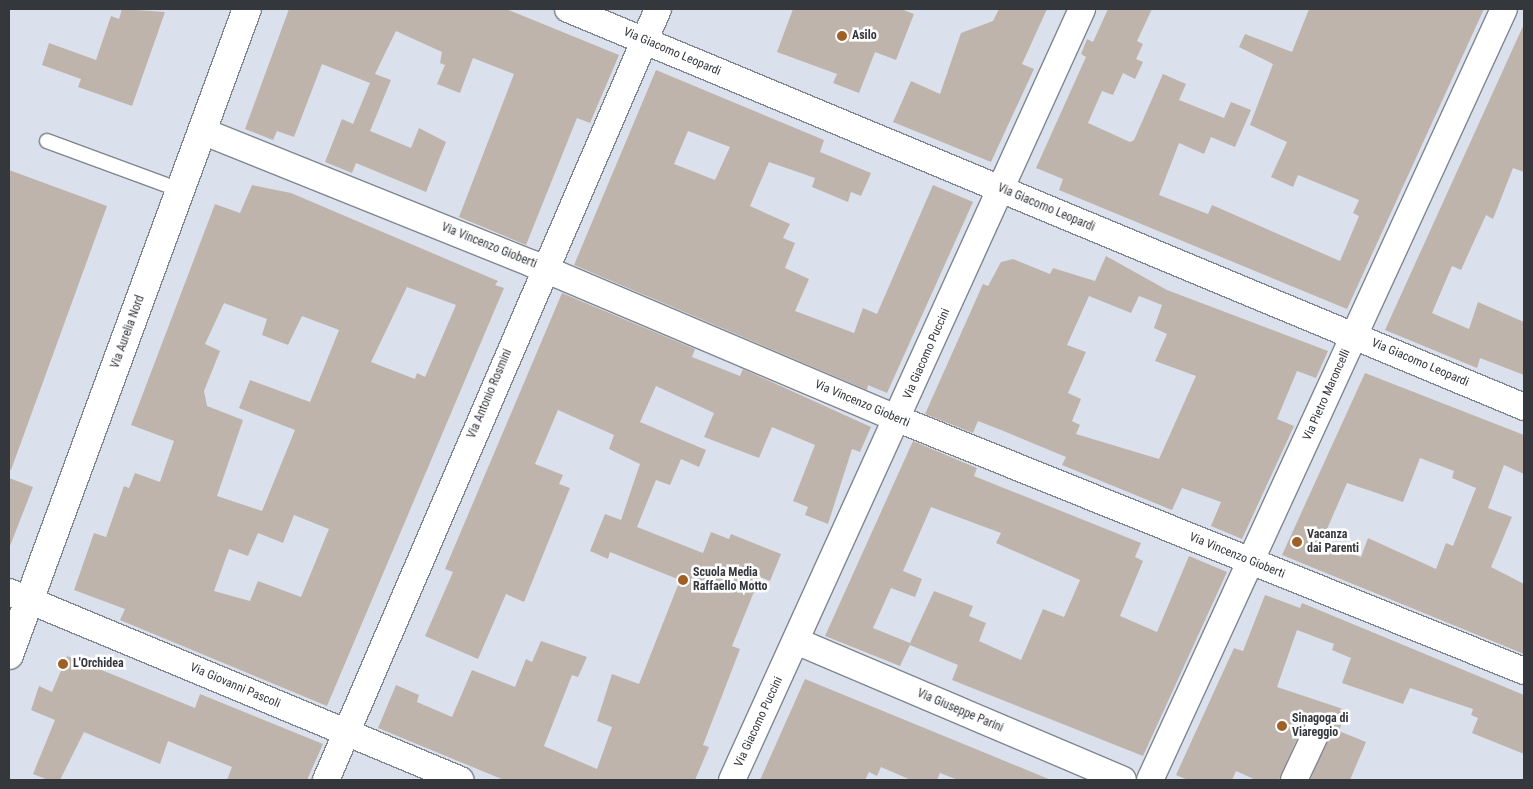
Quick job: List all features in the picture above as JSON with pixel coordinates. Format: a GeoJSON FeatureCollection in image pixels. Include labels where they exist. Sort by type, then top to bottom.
{"type":"FeatureCollection","features":[{"type":"Feature","properties":{"kind":"street","name":"Via Aurelia Nord"},"geometry":{"type":"LineString","coordinates":[[9,655],[19,596],[180,190],[247,9]]}},
{"type":"Feature","properties":{"kind":"street","name":"Via Giacomo Leopardi"},"geometry":{"type":"LineString","coordinates":[[568,9],[1524,407]]}},
{"type":"Feature","properties":{"kind":"street","name":"Via Antonio Rosmini"},"geometry":{"type":"LineString","coordinates":[[326,780],[544,268],[658,9]]}},
{"type":"Feature","properties":{"kind":"street","name":"Via Giacomo Puccini"},"geometry":{"type":"LineString","coordinates":[[732,780],[898,420],[1082,9]]}},
{"type":"Feature","properties":{"kind":"street","name":"Via Pietro Maroncelli"},"geometry":{"type":"LineString","coordinates":[[1150,780],[1252,562],[1504,9]]}},
{"type":"Feature","properties":{"kind":"street","name":"Via Vincenzo Gioberti"},"geometry":{"type":"LineString","coordinates":[[202,131],[544,268],[898,420],[1524,672]]}},
{"type":"Feature","properties":{"kind":"street","name":"Via Giovanni Pascoli"},"geometry":{"type":"LineString","coordinates":[[19,596],[460,780]]}},
{"type":"Feature","properties":{"kind":"street","name":"Via Giuseppe Parini"},"geometry":{"type":"LineString","coordinates":[[796,641],[1123,780]]}},
{"type":"Feature","properties":{"kind":"street"},"geometry":{"type":"LineString","coordinates":[[1294,780],[1318,729]]}},
{"type":"Feature","properties":{"kind":"lane"},"geometry":{"type":"LineString","coordinates":[[47,141],[180,190]]}},
{"type":"Feature","properties":{"kind":"building"},"geometry":{"type":"Polygon","coordinates":[[[122,9],[165,12],[132,106],[78,87],[81,79],[42,65],[49,43],[96,60],[111,16],[119,19],[122,9]]]}},
{"type":"Feature","properties":{"kind":"building"},"geometry":{"type":"Polygon","coordinates":[[[289,9],[506,9],[619,55],[590,123],[577,118],[526,245],[459,217],[514,74],[473,58],[460,93],[437,84],[445,65],[440,63],[442,52],[396,31],[375,74],[391,80],[370,131],[411,148],[419,128],[446,142],[426,192],[356,163],[352,173],[325,162],[342,119],[353,124],[370,83],[322,64],[294,137],[277,131],[273,140],[245,129],[289,9]]]}},
{"type":"Feature","properties":{"kind":"building"},"geometry":{"type":"Polygon","coordinates":[[[793,9],[901,9],[914,14],[896,60],[875,52],[859,93],[833,83],[837,74],[777,52],[793,9]]]}},
{"type":"Feature","properties":{"kind":"building"},"geometry":{"type":"Polygon","coordinates":[[[999,9],[1047,9],[1022,64],[1034,69],[991,162],[893,122],[911,81],[940,94],[961,33],[993,21],[999,9]]]}},
{"type":"Feature","properties":{"kind":"building"},"geometry":{"type":"Polygon","coordinates":[[[1108,9],[1152,9],[1137,41],[1143,44],[1136,59],[1143,62],[1135,79],[1123,73],[1113,95],[1102,91],[1088,123],[1130,142],[1134,140],[1163,74],[1186,84],[1179,100],[1224,118],[1231,102],[1251,110],[1235,147],[1211,137],[1204,154],[1179,143],[1159,195],[1208,214],[1212,205],[1340,261],[1359,216],[1353,213],[1359,200],[1298,175],[1293,187],[1271,177],[1287,142],[1250,125],[1273,64],[1239,47],[1245,34],[1292,52],[1309,9],[1484,9],[1347,309],[1059,190],[1063,179],[1036,168],[1086,57],[1081,54],[1087,39],[1093,42],[1108,9]]]}},
{"type":"Feature","properties":{"kind":"building"},"geometry":{"type":"Polygon","coordinates":[[[1524,24],[1524,172],[1513,168],[1493,219],[1486,215],[1461,270],[1452,266],[1432,313],[1469,329],[1478,302],[1524,322],[1524,375],[1480,358],[1477,368],[1385,330],[1524,24]]]}},
{"type":"Feature","properties":{"kind":"building"},"geometry":{"type":"Polygon","coordinates":[[[656,70],[824,140],[820,152],[871,173],[861,196],[851,192],[848,202],[812,187],[815,178],[769,162],[750,206],[790,224],[783,238],[795,243],[785,268],[809,279],[795,311],[854,333],[863,308],[877,314],[933,185],[973,202],[887,393],[868,385],[867,390],[574,265],[656,70]],[[688,131],[674,164],[715,180],[730,147],[688,131]]]}},
{"type":"Feature","properties":{"kind":"building"},"geometry":{"type":"Polygon","coordinates":[[[9,170],[107,206],[11,470],[9,469],[9,170]]]}},
{"type":"Feature","properties":{"kind":"building"},"geometry":{"type":"Polygon","coordinates":[[[252,185],[291,193],[498,281],[495,285],[504,288],[327,706],[120,620],[125,609],[74,590],[94,533],[106,537],[124,486],[129,488],[135,473],[160,482],[174,441],[131,425],[215,204],[240,213],[252,185]],[[407,287],[371,362],[415,379],[417,373],[425,377],[456,305],[407,287]],[[224,303],[205,344],[220,351],[204,391],[207,406],[243,420],[217,496],[262,511],[295,430],[239,408],[250,380],[310,402],[339,330],[302,316],[288,345],[262,335],[267,319],[224,303]],[[294,515],[283,543],[258,533],[248,556],[229,549],[214,591],[250,601],[258,581],[301,597],[329,529],[294,515]]]}},
{"type":"Feature","properties":{"kind":"building"},"geometry":{"type":"Polygon","coordinates":[[[1106,256],[1167,290],[1328,351],[1316,378],[1297,371],[1277,419],[1294,426],[1242,539],[1211,526],[1221,502],[1182,488],[1172,510],[1062,465],[1066,457],[978,421],[973,433],[925,414],[983,284],[988,286],[1001,262],[1013,259],[1050,274],[1053,268],[1095,281],[1106,256]],[[1089,296],[1067,345],[1086,352],[1068,393],[1081,399],[1072,421],[1080,425],[1076,434],[1159,459],[1196,376],[1155,361],[1167,334],[1154,328],[1162,305],[1139,296],[1131,313],[1089,296]]]}},
{"type":"Feature","properties":{"kind":"building"},"geometry":{"type":"Polygon","coordinates":[[[562,293],[695,349],[692,357],[740,376],[743,369],[871,427],[860,452],[852,449],[828,524],[805,515],[808,507],[793,501],[815,445],[772,427],[759,458],[704,437],[714,413],[656,386],[640,422],[706,450],[699,467],[681,459],[670,485],[656,480],[637,527],[703,553],[711,532],[729,539],[731,534],[781,554],[770,581],[760,577],[732,646],[740,649],[703,745],[709,747],[695,780],[504,780],[378,728],[396,685],[419,695],[417,702],[452,717],[472,670],[515,687],[526,659],[532,662],[541,641],[587,657],[578,677],[572,675],[544,746],[597,769],[612,727],[597,721],[612,674],[639,684],[680,580],[610,552],[608,559],[590,551],[605,514],[621,520],[640,464],[609,449],[614,435],[558,410],[535,464],[563,475],[559,484],[570,488],[524,602],[506,594],[478,659],[425,636],[453,572],[445,569],[562,293]]]}},
{"type":"Feature","properties":{"kind":"building"},"geometry":{"type":"Polygon","coordinates":[[[1365,373],[1524,435],[1524,474],[1504,465],[1488,508],[1512,517],[1491,567],[1524,584],[1524,654],[1282,555],[1365,373]],[[1420,458],[1403,502],[1347,483],[1321,543],[1361,557],[1368,538],[1436,569],[1446,543],[1453,546],[1476,488],[1452,478],[1454,471],[1420,458]]]}},
{"type":"Feature","properties":{"kind":"building"},"geometry":{"type":"Polygon","coordinates":[[[913,441],[977,468],[974,476],[1141,543],[1135,557],[1143,561],[1120,616],[1157,632],[1189,556],[1227,572],[1143,756],[952,680],[958,665],[910,645],[900,666],[825,636],[913,441]],[[931,507],[903,571],[922,579],[915,597],[891,588],[873,628],[910,643],[934,591],[973,606],[969,616],[986,623],[979,641],[1021,660],[1043,609],[1064,617],[1080,580],[996,543],[1001,533],[931,507]]]}},
{"type":"Feature","properties":{"kind":"building"},"geometry":{"type":"Polygon","coordinates":[[[9,478],[33,487],[10,546],[9,546],[9,478]]]}},
{"type":"Feature","properties":{"kind":"building"},"geometry":{"type":"Polygon","coordinates":[[[1265,595],[1300,608],[1302,603],[1524,695],[1524,754],[1472,733],[1478,718],[1471,715],[1473,709],[1410,688],[1403,704],[1342,683],[1351,658],[1332,650],[1334,644],[1297,630],[1277,687],[1346,710],[1339,731],[1366,742],[1350,780],[1310,780],[1333,728],[1330,720],[1317,714],[1304,723],[1279,780],[1256,780],[1236,771],[1232,780],[1188,780],[1176,775],[1234,648],[1243,651],[1265,595]]]}},
{"type":"Feature","properties":{"kind":"building"},"geometry":{"type":"Polygon","coordinates":[[[67,656],[195,708],[200,694],[323,744],[307,780],[227,780],[232,767],[168,741],[160,764],[84,732],[60,780],[48,780],[33,774],[55,720],[31,710],[39,686],[52,692],[67,656]]]}},
{"type":"Feature","properties":{"kind":"building"},"geometry":{"type":"Polygon","coordinates":[[[805,679],[1051,780],[958,780],[940,773],[937,780],[911,780],[881,767],[877,776],[869,772],[865,780],[760,780],[805,679]]]}},
{"type":"Feature","properties":{"kind":"place","name":"Asilo"},"geometry":{"type":"Point","coordinates":[842,36]}},
{"type":"Feature","properties":{"kind":"place","name":"Vacanza dai Parenti"},"geometry":{"type":"Point","coordinates":[1297,542]}},
{"type":"Feature","properties":{"kind":"place","name":"Scuola Media Raffaello Motto"},"geometry":{"type":"Point","coordinates":[683,580]}},
{"type":"Feature","properties":{"kind":"place","name":"L'Orchidea"},"geometry":{"type":"Point","coordinates":[63,664]}},
{"type":"Feature","properties":{"kind":"place","name":"Sinagoga di Viareggio"},"geometry":{"type":"Point","coordinates":[1282,726]}}]}
